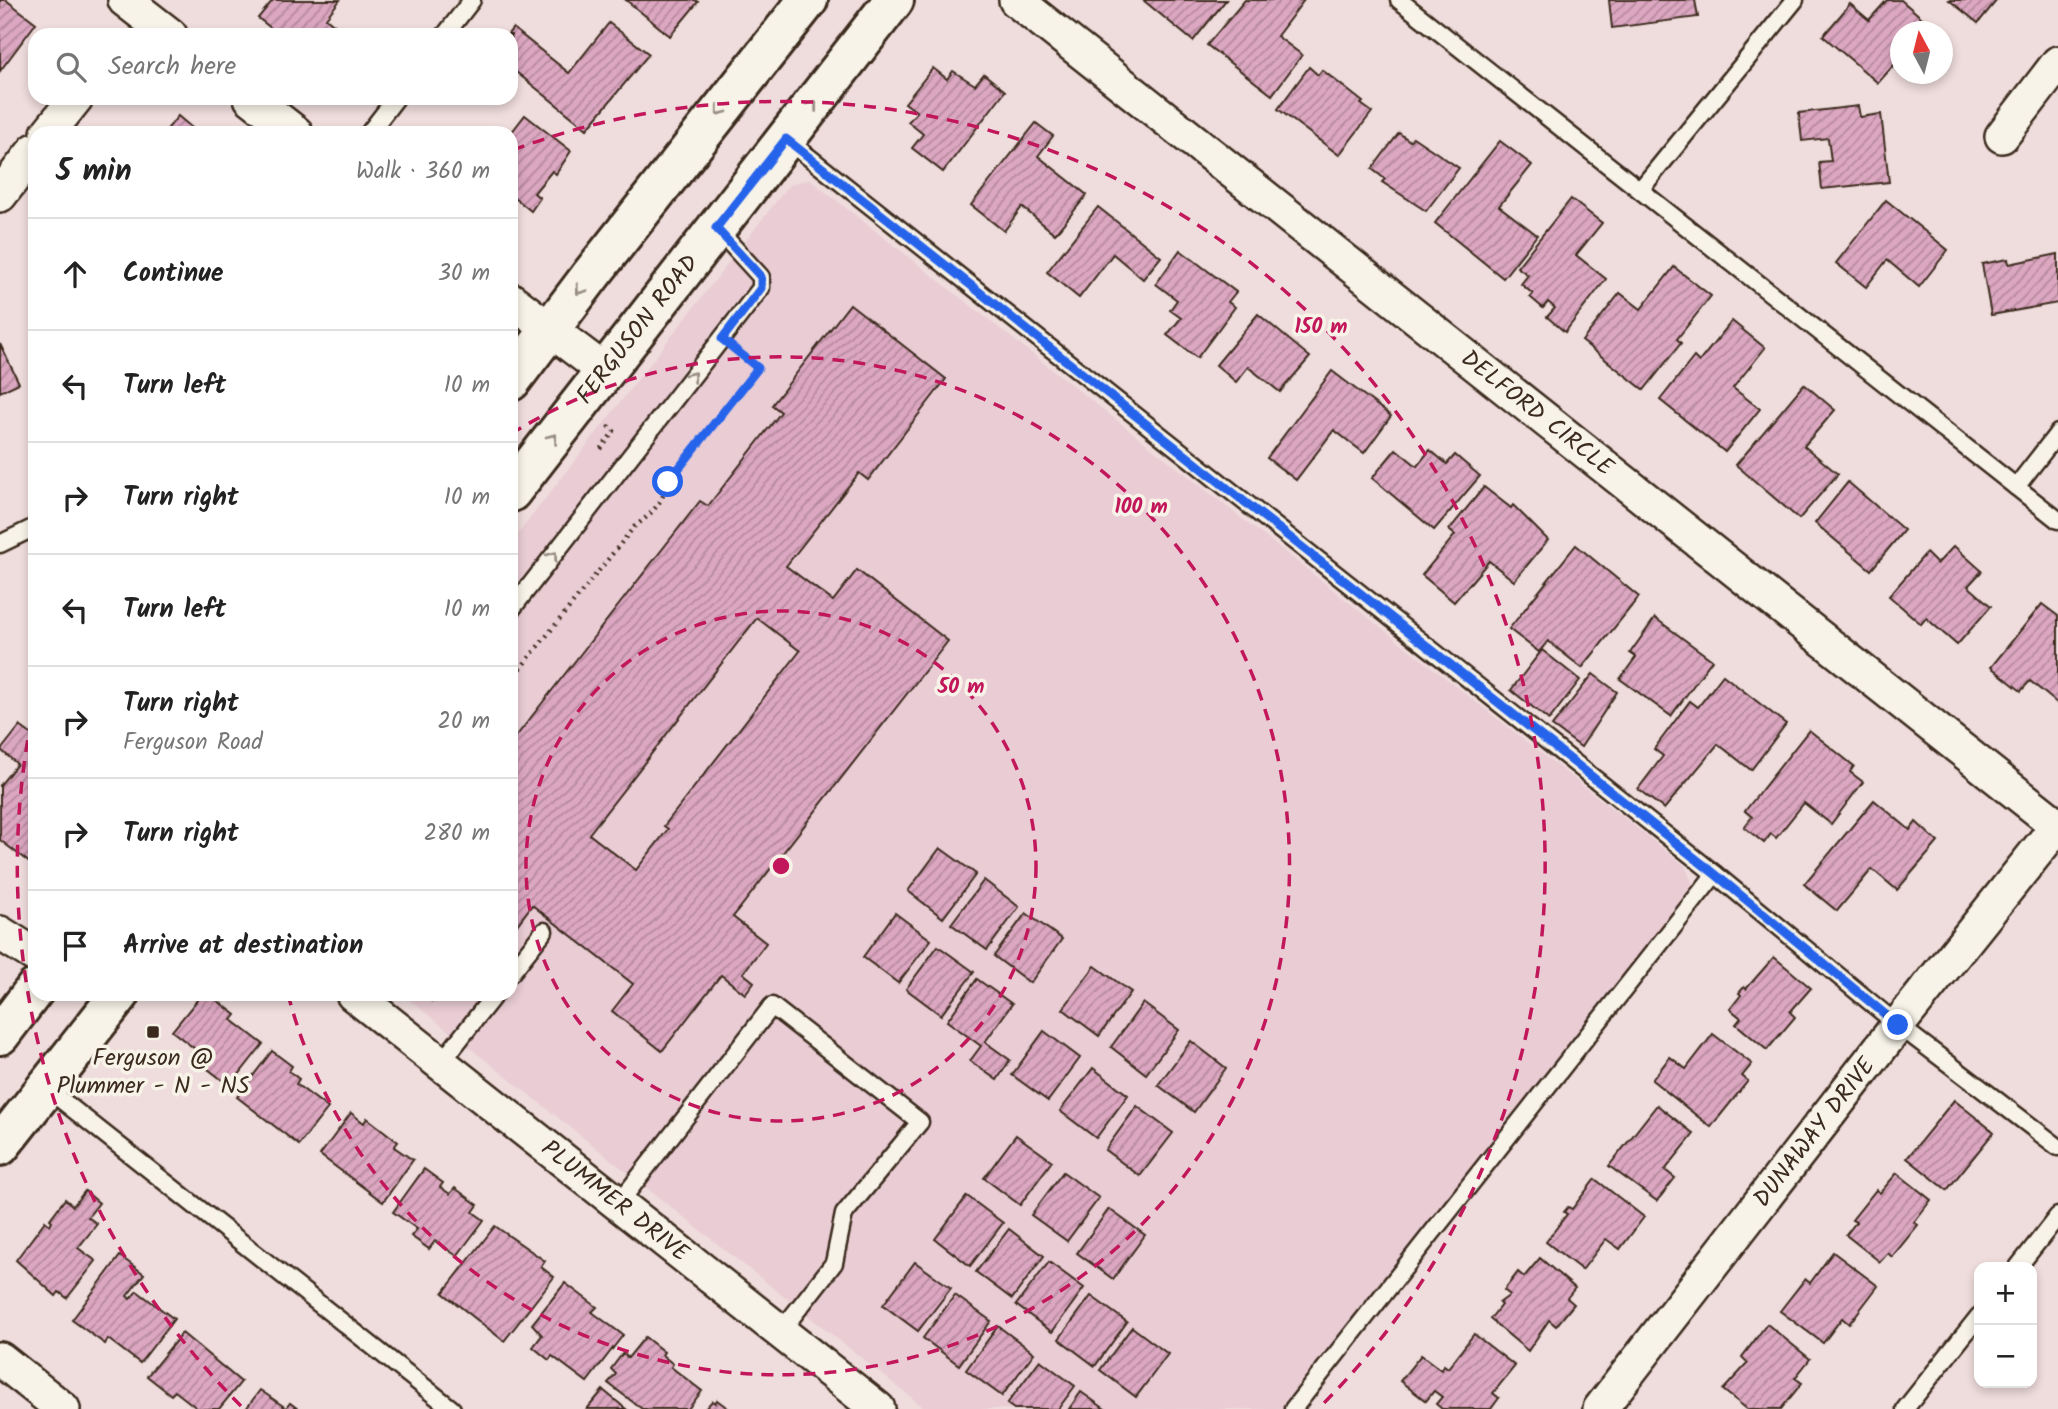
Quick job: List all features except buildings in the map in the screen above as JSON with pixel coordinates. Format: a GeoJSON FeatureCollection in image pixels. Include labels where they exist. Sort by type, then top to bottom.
{"type":"FeatureCollection","features":[{"type":"Feature","properties":{"kind":"main road"},"geometry":{"type":"LineString","coordinates":[[518,372],[808,0]]}},
{"type":"Feature","properties":{"kind":"main road","name":"FERGUSON ROAD"},"geometry":{"type":"LineString","coordinates":[[518,483],[894,0]]}},
{"type":"Feature","properties":{"kind":"main road"},"geometry":{"type":"LineString","coordinates":[[0,1035],[28,998]]}},
{"type":"Feature","properties":{"kind":"main road"},"geometry":{"type":"LineString","coordinates":[[0,1146],[105,1001]]}},
{"type":"Feature","properties":{"kind":"street","name":"DELFORD CIRCLE"},"geometry":{"type":"LineString","coordinates":[[1016,0],[2058,825]]}},
{"type":"Feature","properties":{"kind":"street"},"geometry":{"type":"LineString","coordinates":[[137,12],[160,28]]}},
{"type":"Feature","properties":{"kind":"street"},"geometry":{"type":"LineString","coordinates":[[2002,136],[2058,63]]}},
{"type":"Feature","properties":{"kind":"street"},"geometry":{"type":"LineString","coordinates":[[54,126],[70,105]]}},
{"type":"Feature","properties":{"kind":"street"},"geometry":{"type":"LineString","coordinates":[[260,105],[287,126]]}},
{"type":"Feature","properties":{"kind":"street"},"geometry":{"type":"LineString","coordinates":[[0,195],[28,159]]}},
{"type":"Feature","properties":{"kind":"street"},"geometry":{"type":"LineString","coordinates":[[518,306],[606,372]]}},
{"type":"Feature","properties":{"kind":"street","name":"DUNAWAY DRIVE"},"geometry":{"type":"LineString","coordinates":[[1600,1409],[1898,1025],[2058,825]]}},
{"type":"Feature","properties":{"kind":"street"},"geometry":{"type":"LineString","coordinates":[[0,933],[28,951]]}},
{"type":"Feature","properties":{"kind":"street","name":"PLUMMER DRIVE"},"geometry":{"type":"LineString","coordinates":[[362,1001],[878,1409]]}},
{"type":"Feature","properties":{"kind":"street"},"geometry":{"type":"LineString","coordinates":[[0,1359],[63,1409]]}},
{"type":"Feature","properties":{"kind":"lane"},"geometry":{"type":"LineString","coordinates":[[450,28],[472,0]]}},
{"type":"Feature","properties":{"kind":"lane"},"geometry":{"type":"LineString","coordinates":[[1399,0],[2058,520]]}},
{"type":"Feature","properties":{"kind":"lane"},"geometry":{"type":"LineString","coordinates":[[1640,190],[1795,0]]}},
{"type":"Feature","properties":{"kind":"lane"},"geometry":{"type":"LineString","coordinates":[[374,126],[391,105]]}},
{"type":"Feature","properties":{"kind":"lane"},"geometry":{"type":"LineString","coordinates":[[786,139],[1715,874],[1898,1025],[2058,1147]]}},
{"type":"Feature","properties":{"kind":"lane"},"geometry":{"type":"LineString","coordinates":[[518,601],[761,288],[761,277],[716,228]]}},
{"type":"Feature","properties":{"kind":"lane"},"geometry":{"type":"LineString","coordinates":[[2016,487],[2058,433]]}},
{"type":"Feature","properties":{"kind":"lane"},"geometry":{"type":"LineString","coordinates":[[0,544],[28,530]]}},
{"type":"Feature","properties":{"kind":"lane"},"geometry":{"type":"LineString","coordinates":[[1293,1409],[1715,874]]}},
{"type":"Feature","properties":{"kind":"lane"},"geometry":{"type":"LineString","coordinates":[[518,964],[544,931]]}},
{"type":"Feature","properties":{"kind":"lane"},"geometry":{"type":"LineString","coordinates":[[441,1063],[490,1001]]}},
{"type":"Feature","properties":{"kind":"lane"},"geometry":{"type":"LineString","coordinates":[[619,1203],[772,1006],[920,1122],[844,1214],[834,1263],[781,1331]]}},
{"type":"Feature","properties":{"kind":"lane"},"geometry":{"type":"LineString","coordinates":[[45,1087],[452,1409]]}},
{"type":"Feature","properties":{"kind":"lane"},"geometry":{"type":"LineString","coordinates":[[2022,1262],[2058,1216]]}},
{"type":"Feature","properties":{"kind":"lane"},"geometry":{"type":"LineString","coordinates":[[1905,1409],[1974,1322]]}},
{"type":"Feature","properties":{"kind":"path"},"geometry":{"type":"LineString","coordinates":[[518,671],[634,527],[648,517],[664,498],[668,482],[758,368],[722,339]]}},
{"type":"Feature","properties":{"kind":"shaded area"},"geometry":{"type":"Polygon","coordinates":[[[809,179],[1685,866],[1696,892],[1287,1409],[926,1409],[411,1001],[518,1001],[518,534],[789,185],[809,179]]]}},
{"type":"Feature","properties":{"kind":"place","name":"Ferguson @ Plummer - N - NS"},"geometry":{"type":"Point","coordinates":[153,1032]}},
{"type":"Feature","properties":{"kind":"route"},"geometry":{"type":"LineString","coordinates":[[668,482],[758,368],[722,339],[761,288],[761,277],[716,228],[786,139],[1715,874],[1898,1025]]}}]}
